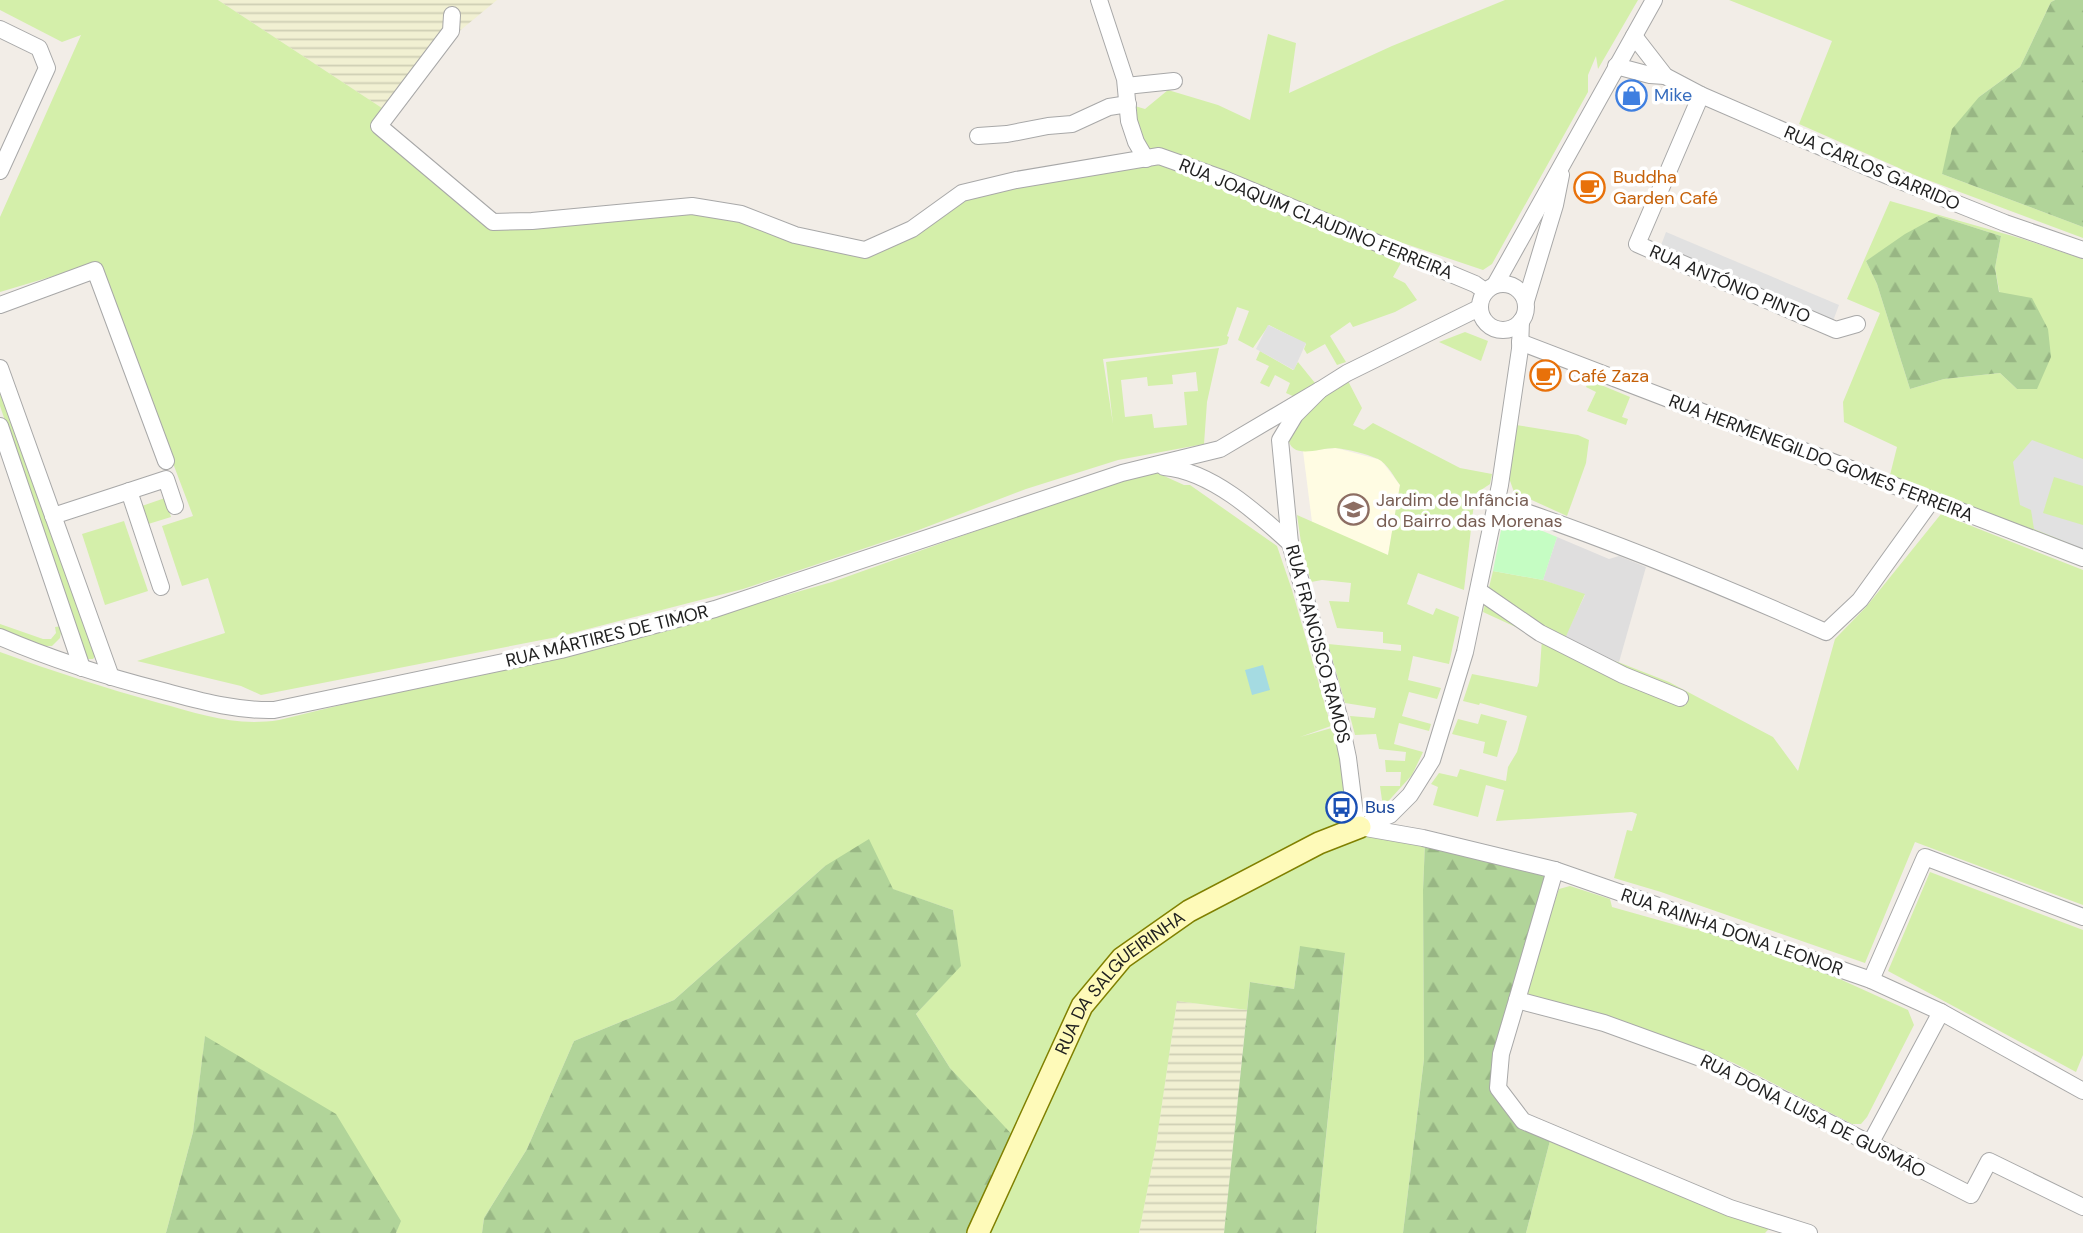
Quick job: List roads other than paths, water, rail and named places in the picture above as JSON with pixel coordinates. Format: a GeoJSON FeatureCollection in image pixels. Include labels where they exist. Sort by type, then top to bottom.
{"type":"FeatureCollection","features":[{"type":"Feature","properties":{"kind":"street"},"geometry":{"type":"LineString","coordinates":[[1099,0],[1126,86],[1129,121],[1136,142],[1146,159]]}},
{"type":"Feature","properties":{"kind":"street"},"geometry":{"type":"LineString","coordinates":[[1564,159],[1555,205],[1526,301],[1526,312],[1521,321],[1512,328],[1496,329],[1483,319],[1479,308],[1654,0]]}},
{"type":"Feature","properties":{"kind":"street","name":"RUA JOAQUIM CLAUDINO FERREIRA"},"geometry":{"type":"LineString","coordinates":[[452,15],[451,31],[379,126],[493,222],[532,221],[692,206],[741,214],[795,235],[865,250],[912,229],[962,193],[1016,180],[1159,156],[1224,179],[1490,288]]}},
{"type":"Feature","properties":{"kind":"street"},"geometry":{"type":"LineString","coordinates":[[0,29],[39,48],[47,68],[0,170]]}},
{"type":"Feature","properties":{"kind":"street","name":"RUA CARLOS GARRIDO"},"geometry":{"type":"LineString","coordinates":[[1634,36],[1665,76]]}},
{"type":"Feature","properties":{"kind":"street","name":"RUA CARLOS GARRIDO"},"geometry":{"type":"LineString","coordinates":[[1616,66],[1665,76],[1701,95],[1888,177],[2004,223],[2083,250]]}},
{"type":"Feature","properties":{"kind":"street"},"geometry":{"type":"LineString","coordinates":[[1126,86],[1174,81]]}},
{"type":"Feature","properties":{"kind":"street","name":"RUA ANTÓNIO PINTO"},"geometry":{"type":"LineString","coordinates":[[1701,95],[1637,244],[1836,330],[1857,324]]}},
{"type":"Feature","properties":{"kind":"street"},"geometry":{"type":"LineString","coordinates":[[978,136],[1072,124],[1109,107],[1128,104]]}},
{"type":"Feature","properties":{"kind":"street"},"geometry":{"type":"LineString","coordinates":[[0,305],[95,270],[166,461]]}},
{"type":"Feature","properties":{"kind":"street"},"geometry":{"type":"LineString","coordinates":[[1490,288],[1505,283],[1514,286],[1526,301]]}},
{"type":"Feature","properties":{"kind":"street","name":"RUA FRANCISCO RAMOS"},"geometry":{"type":"LineString","coordinates":[[1205,455],[1268,423],[1347,373],[1479,308]]}},
{"type":"Feature","properties":{"kind":"street"},"geometry":{"type":"LineString","coordinates":[[1360,827],[1390,815],[1422,779],[1432,760],[1465,652],[1479,591],[1496,502],[1521,321]]}},
{"type":"Feature","properties":{"kind":"street","name":"RUA HERMENEGILDO GOMES FERREIRA"},"geometry":{"type":"LineString","coordinates":[[1520,342],[2083,558]]}},
{"type":"Feature","properties":{"kind":"street"},"geometry":{"type":"LineString","coordinates":[[0,368],[111,677]]}},
{"type":"Feature","properties":{"kind":"street","name":"RUA FRANCISCO RAMOS"},"geometry":{"type":"LineString","coordinates":[[1320,390],[1295,415],[1280,440],[1290,543],[1339,720],[1348,758],[1355,814],[1360,827]]}},
{"type":"Feature","properties":{"kind":"street"},"geometry":{"type":"LineString","coordinates":[[0,426],[82,668]]}},
{"type":"Feature","properties":{"kind":"street","name":"RUA MÁRTIRES DE TIMOR"},"geometry":{"type":"LineString","coordinates":[[0,637],[82,668],[225,708],[274,710],[561,650],[715,609],[1148,466],[1205,455]]}},
{"type":"Feature","properties":{"kind":"street"},"geometry":{"type":"LineString","coordinates":[[1148,466],[1175,468],[1207,479],[1269,523],[1290,543]]}},
{"type":"Feature","properties":{"kind":"street"},"geometry":{"type":"LineString","coordinates":[[53,516],[166,479],[175,506]]}},
{"type":"Feature","properties":{"kind":"street"},"geometry":{"type":"LineString","coordinates":[[129,491],[161,587]]}},
{"type":"Feature","properties":{"kind":"street"},"geometry":{"type":"LineString","coordinates":[[1496,502],[1560,522],[1689,573],[1826,632],[1860,600],[1932,500]]}},
{"type":"Feature","properties":{"kind":"street"},"geometry":{"type":"LineString","coordinates":[[1479,591],[1540,633],[1623,674],[1680,698]]}},
{"type":"Feature","properties":{"kind":"street"},"geometry":{"type":"LineString","coordinates":[[36,651],[63,646],[72,638]]}},
{"type":"Feature","properties":{"kind":"street","name":"RUA RAINHA DONA LEONOR"},"geometry":{"type":"LineString","coordinates":[[1360,827],[1423,838],[1555,870],[1871,979],[1941,1012],[2082,1089]]}},
{"type":"Feature","properties":{"kind":"street","name":"RUA DA SALGUEIRINHA"},"geometry":{"type":"LineString","coordinates":[[978,1233],[1082,1006],[1122,958],[1189,911],[1319,843],[1360,827]]}},
{"type":"Feature","properties":{"kind":"street"},"geometry":{"type":"LineString","coordinates":[[1871,979],[1925,857],[2083,917]]}},
{"type":"Feature","properties":{"kind":"street"},"geometry":{"type":"LineString","coordinates":[[1555,870],[1501,1054],[1498,1088],[1523,1121],[1730,1208],[1810,1233]]}},
{"type":"Feature","properties":{"kind":"street","name":"RUA DONA LUISA DE GUSMÃO"},"geometry":{"type":"LineString","coordinates":[[1517,1000],[1604,1023],[1706,1060],[1971,1195],[1989,1161],[2083,1207]]}},
{"type":"Feature","properties":{"kind":"street"},"geometry":{"type":"LineString","coordinates":[[1870,1144],[1941,1012]]}},
{"type":"Feature","properties":{"kind":"water"},"geometry":{"type":"Polygon","coordinates":[[[1263,665],[1270,690],[1252,695],[1245,670],[1263,665]]]}},
{"type":"Feature","properties":{"kind":"place","name":"Mike"},"geometry":{"type":"Point","coordinates":[1631,95]}},
{"type":"Feature","properties":{"kind":"place","name":"Buddha Garden Café"},"geometry":{"type":"Point","coordinates":[1590,187]}},
{"type":"Feature","properties":{"kind":"place","name":"Café Zaza"},"geometry":{"type":"Point","coordinates":[1545,376]}},
{"type":"Feature","properties":{"kind":"place","name":"Jardim de Infância do Bairro das Morenas"},"geometry":{"type":"Point","coordinates":[1353,510]}},
{"type":"Feature","properties":{"kind":"place","name":"Bus"},"geometry":{"type":"Point","coordinates":[1342,807]}}]}
